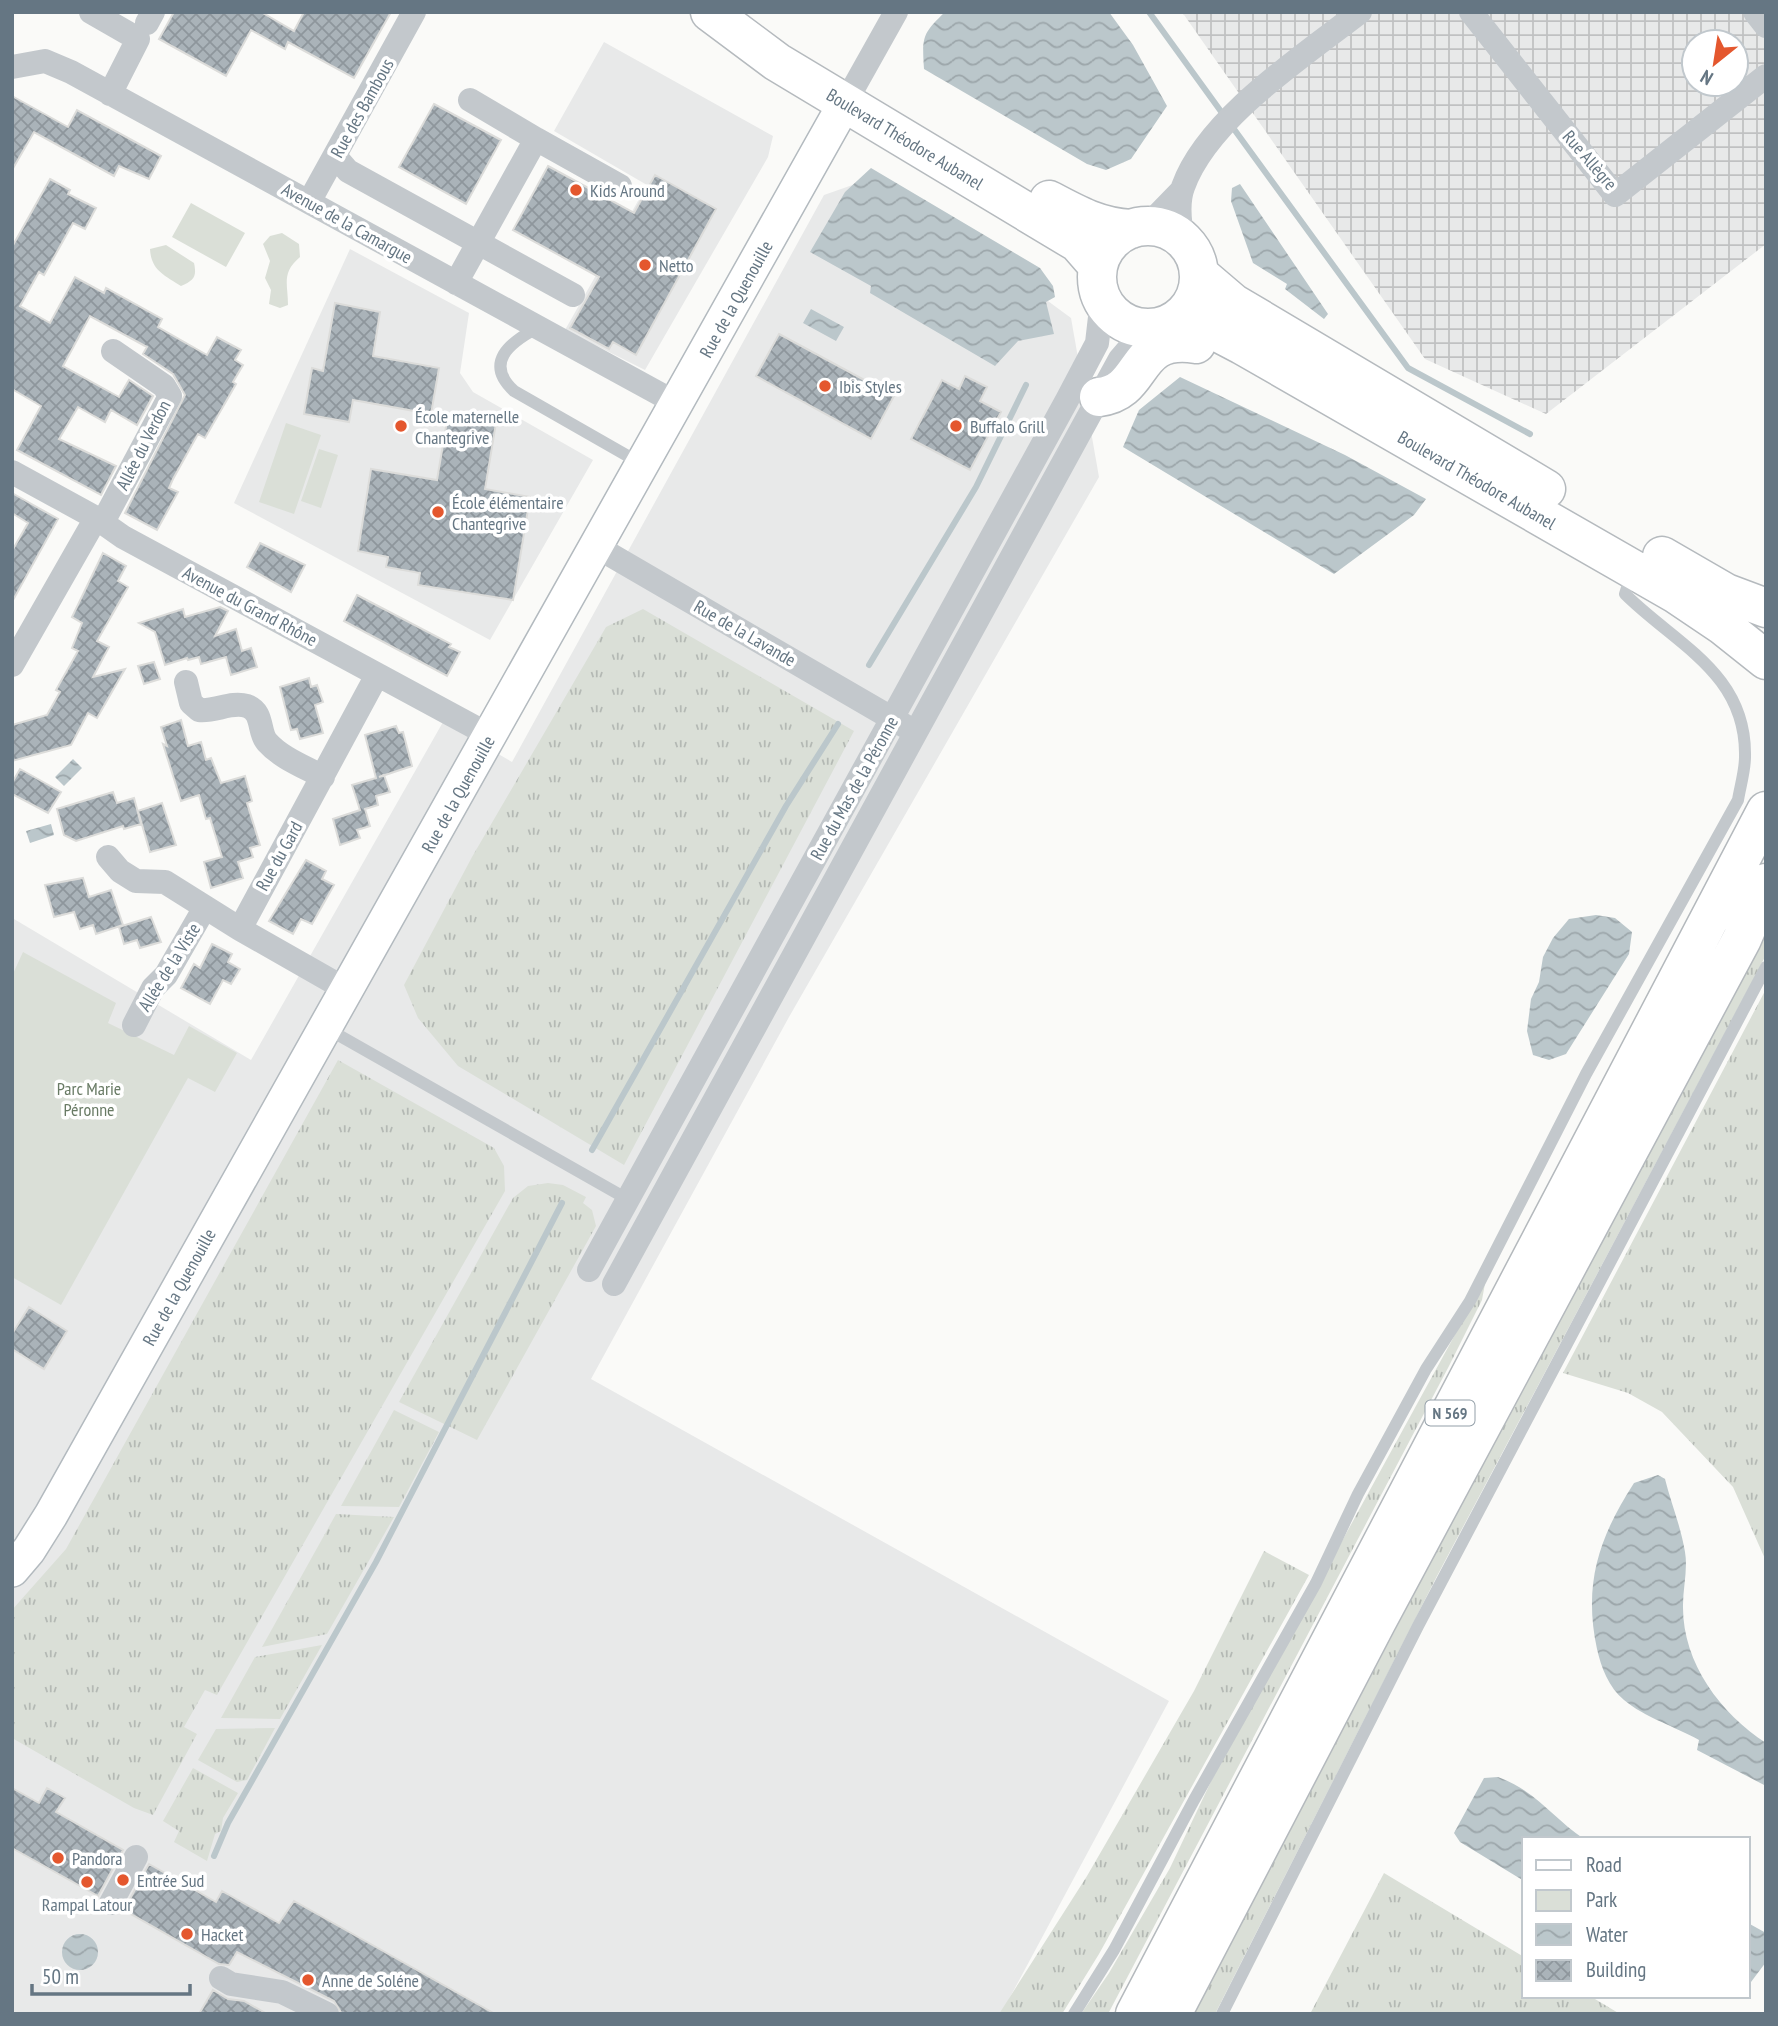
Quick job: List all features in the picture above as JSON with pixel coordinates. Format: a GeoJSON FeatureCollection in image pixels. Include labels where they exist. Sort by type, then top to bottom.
{"type":"FeatureCollection","features":[{"type":"Feature","properties":{"kind":"main road","name":"Boulevard Théodore Aubanel"},"geometry":{"type":"LineString","coordinates":[[710,12],[777,62],[851,94],[1088,221],[1108,228],[1139,228]]}},
{"type":"Feature","properties":{"kind":"main road","name":"Boulevard Théodore Aubanel"},"geometry":{"type":"LineString","coordinates":[[727,12],[1078,243],[1100,283]]}},
{"type":"Feature","properties":{"kind":"main road"},"geometry":{"type":"LineString","coordinates":[[1162,227],[1191,257],[1192,304],[1165,324],[1124,322],[1100,283],[1110,243],[1139,228],[1162,227]]}},
{"type":"Feature","properties":{"kind":"main road","name":"Boulevard Théodore Aubanel"},"geometry":{"type":"LineString","coordinates":[[1191,257],[1233,303],[1726,593],[1766,608]]}},
{"type":"Feature","properties":{"kind":"main road","name":"Boulevard Théodore Aubanel"},"geometry":{"type":"LineString","coordinates":[[1165,324],[1212,330],[1633,569],[1722,625],[1766,660]]}},
{"type":"Feature","properties":{"kind":"main road"},"geometry":{"type":"LineString","coordinates":[[1099,397],[1122,391],[1145,357],[1173,342],[1195,344],[1217,354],[1305,403],[1327,408],[1349,407]]}},
{"type":"Feature","properties":{"kind":"main road","name":"N 569"},"geometry":{"type":"LineString","coordinates":[[1135,2014],[1766,811]]}},
{"type":"Feature","properties":{"kind":"main road","name":"N 569"},"geometry":{"type":"LineString","coordinates":[[1172,2014],[1382,1611],[1742,939],[1766,883]]}},
{"type":"Feature","properties":{"kind":"street"},"geometry":{"type":"LineString","coordinates":[[91,12],[138,39],[110,94]]}},
{"type":"Feature","properties":{"kind":"street","name":"Rue des Bambous"},"geometry":{"type":"LineString","coordinates":[[309,202],[414,12]]}},
{"type":"Feature","properties":{"kind":"street","name":"Rue de la Quenouille"},"geometry":{"type":"LineString","coordinates":[[12,1570],[29,1550],[51,1515],[896,12]]}},
{"type":"Feature","properties":{"kind":"street"},"geometry":{"type":"LineString","coordinates":[[1139,228],[1182,190],[1195,160],[1218,130],[1246,103],[1360,12]]}},
{"type":"Feature","properties":{"kind":"street","name":"Rue Allègre"},"geometry":{"type":"LineString","coordinates":[[1471,12],[1615,195],[1766,76]]}},
{"type":"Feature","properties":{"kind":"street"},"geometry":{"type":"LineString","coordinates":[[1755,12],[1766,26]]}},
{"type":"Feature","properties":{"kind":"street","name":"Avenue de la Camargue"},"geometry":{"type":"LineString","coordinates":[[12,67],[45,61],[71,72],[678,404]]}},
{"type":"Feature","properties":{"kind":"street"},"geometry":{"type":"LineString","coordinates":[[470,100],[620,186]]}},
{"type":"Feature","properties":{"kind":"street"},"geometry":{"type":"LineString","coordinates":[[456,283],[536,139]]}},
{"type":"Feature","properties":{"kind":"street"},"geometry":{"type":"LineString","coordinates":[[335,156],[348,172],[573,295]]}},
{"type":"Feature","properties":{"kind":"street"},"geometry":{"type":"LineString","coordinates":[[1182,190],[1191,257]]}},
{"type":"Feature","properties":{"kind":"street","name":"Rue du Mas de la Péronne"},"geometry":{"type":"LineString","coordinates":[[589,1270],[1097,343],[1100,283]]}},
{"type":"Feature","properties":{"kind":"street","name":"Rue du Mas de la Péronne"},"geometry":{"type":"LineString","coordinates":[[614,1284],[1127,348],[1165,324]]}},
{"type":"Feature","properties":{"kind":"street","name":"Allée du Verdon"},"geometry":{"type":"LineString","coordinates":[[99,520],[170,396],[164,386],[113,351]]}},
{"type":"Feature","properties":{"kind":"street","name":"Avenue du Grand Rhône"},"geometry":{"type":"LineString","coordinates":[[12,472],[99,520],[123,537],[491,736]]}},
{"type":"Feature","properties":{"kind":"street"},"geometry":{"type":"LineString","coordinates":[[12,666],[99,520]]}},
{"type":"Feature","properties":{"kind":"street","name":"Rue de la Lavande"},"geometry":{"type":"LineString","coordinates":[[597,547],[918,733]]}},
{"type":"Feature","properties":{"kind":"street","name":"Rue du Gard"},"geometry":{"type":"LineString","coordinates":[[240,929],[377,674]]}},
{"type":"Feature","properties":{"kind":"street"},"geometry":{"type":"LineString","coordinates":[[186,681],[191,703],[199,710],[244,705],[253,709],[259,716],[265,740],[277,752],[323,777]]}},
{"type":"Feature","properties":{"kind":"street","name":"Allée de la Viste"},"geometry":{"type":"LineString","coordinates":[[108,857],[120,871],[136,881],[165,882],[196,900],[204,909],[240,929]]}},
{"type":"Feature","properties":{"kind":"street","name":"Allée de la Viste"},"geometry":{"type":"LineString","coordinates":[[134,1025],[153,988],[166,975],[204,909]]}},
{"type":"Feature","properties":{"kind":"street"},"geometry":{"type":"LineString","coordinates":[[240,929],[347,990]]}},
{"type":"Feature","properties":{"kind":"street"},"geometry":{"type":"LineString","coordinates":[[111,1903],[136,1857]]}},
{"type":"Feature","properties":{"kind":"street"},"geometry":{"type":"LineString","coordinates":[[221,1978],[230,1984],[282,1992],[327,2014]]}},
{"type":"Feature","properties":{"kind":"lane"},"geometry":{"type":"LineString","coordinates":[[537,328],[507,348],[499,366],[502,380],[513,391],[643,465]]}},
{"type":"Feature","properties":{"kind":"lane"},"geometry":{"type":"LineString","coordinates":[[1074,2014],[1114,1950],[1316,1583],[1358,1494],[1426,1370],[1470,1301],[1586,1074],[1738,800],[1745,757],[1738,714],[1716,672],[1625,594],[1633,569]]}},
{"type":"Feature","properties":{"kind":"lane"},"geometry":{"type":"LineString","coordinates":[[1222,2014],[1418,1626],[1766,967]]}},
{"type":"Feature","properties":{"kind":"lane"},"geometry":{"type":"LineString","coordinates":[[326,1028],[629,1199]]}},
{"type":"Feature","properties":{"kind":"shaded area"},"geometry":{"type":"Polygon","coordinates":[[[1182,12],[1766,12],[1766,244],[1546,414],[1425,359],[1182,12]]]}},
{"type":"Feature","properties":{"kind":"shaded area"},"geometry":{"type":"Polygon","coordinates":[[[604,42],[773,136],[768,157],[645,370],[565,330],[647,185],[554,131],[604,42]]]}},
{"type":"Feature","properties":{"kind":"shaded area"},"geometry":{"type":"Polygon","coordinates":[[[878,176],[1071,318],[1099,477],[789,1017],[591,1379],[1169,1701],[1001,2014],[12,2014],[14,919],[251,1060],[443,722],[512,762],[824,195],[878,176]]]}},
{"type":"Feature","properties":{"kind":"shaded area","name":"École maternelle Chantegrive"},"geometry":{"type":"Polygon","coordinates":[[[350,249],[469,313],[460,373],[473,392],[593,460],[490,640],[234,503],[350,249]]]}},
{"type":"Feature","properties":{"kind":"green space"},"geometry":{"type":"Polygon","coordinates":[[[191,203],[245,233],[226,267],[172,237],[191,203]]]}},
{"type":"Feature","properties":{"kind":"green space"},"geometry":{"type":"Polygon","coordinates":[[[282,233],[299,244],[300,257],[288,274],[288,305],[280,308],[269,304],[271,290],[265,278],[270,261],[263,244],[270,236],[282,233]]]}},
{"type":"Feature","properties":{"kind":"green space"},"geometry":{"type":"Polygon","coordinates":[[[166,245],[194,263],[194,278],[181,286],[169,279],[153,262],[150,249],[166,245]]]}},
{"type":"Feature","properties":{"kind":"green space"},"geometry":{"type":"Polygon","coordinates":[[[286,423],[321,435],[294,514],[259,502],[286,423]]]}},
{"type":"Feature","properties":{"kind":"green space"},"geometry":{"type":"Polygon","coordinates":[[[319,449],[338,455],[321,508],[301,501],[319,449]]]}},
{"type":"Feature","properties":{"kind":"green space"},"geometry":{"type":"Polygon","coordinates":[[[643,609],[854,731],[624,1165],[458,1066],[418,1018],[404,985],[472,857],[606,627],[643,609]]]}},
{"type":"Feature","properties":{"kind":"green space"},"geometry":{"type":"Polygon","coordinates":[[[1766,915],[1766,955],[1437,1576],[1215,2014],[1194,2014],[1739,974],[1766,915]]]}},
{"type":"Feature","properties":{"kind":"green space","name":"Parc Marie Péronne"},"geometry":{"type":"Polygon","coordinates":[[[23,952],[116,1003],[108,1023],[174,1055],[189,1026],[237,1053],[215,1092],[188,1078],[61,1305],[12,1277],[12,976],[23,952]]]}},
{"type":"Feature","properties":{"kind":"green space"},"geometry":{"type":"Polygon","coordinates":[[[1766,989],[1766,1561],[1733,1487],[1662,1412],[1628,1393],[1563,1373],[1766,989]]]}},
{"type":"Feature","properties":{"kind":"green space"},"geometry":{"type":"Polygon","coordinates":[[[338,1060],[494,1148],[504,1166],[505,1191],[217,1695],[205,1690],[184,1727],[197,1734],[153,1815],[134,1808],[12,1738],[12,1610],[66,1549],[338,1060]]]}},
{"type":"Feature","properties":{"kind":"green space"},"geometry":{"type":"Polygon","coordinates":[[[548,1183],[563,1185],[586,1197],[583,1203],[592,1210],[596,1226],[477,1440],[399,1402],[513,1198],[528,1186],[548,1183]]]}},
{"type":"Feature","properties":{"kind":"green space"},"geometry":{"type":"Polygon","coordinates":[[[1486,1278],[1482,1300],[1449,1366],[1108,2014],[1081,2014],[1109,1973],[1170,1868],[1215,1773],[1486,1278]]]}},
{"type":"Feature","properties":{"kind":"green space"},"geometry":{"type":"Polygon","coordinates":[[[394,1410],[439,1432],[399,1507],[341,1506],[394,1410]]]}},
{"type":"Feature","properties":{"kind":"green space"},"geometry":{"type":"Polygon","coordinates":[[[336,1514],[394,1517],[327,1634],[262,1647],[336,1514]]]}},
{"type":"Feature","properties":{"kind":"green space"},"geometry":{"type":"Polygon","coordinates":[[[1264,1551],[1309,1575],[1099,1954],[1062,2014],[999,2014],[1087,1876],[1194,1691],[1264,1551]]]}},
{"type":"Feature","properties":{"kind":"green space"},"geometry":{"type":"Polygon","coordinates":[[[322,1645],[280,1719],[221,1718],[255,1657],[322,1645]]]}},
{"type":"Feature","properties":{"kind":"green space"},"geometry":{"type":"Polygon","coordinates":[[[275,1728],[247,1780],[237,1782],[198,1760],[216,1729],[275,1728]]]}},
{"type":"Feature","properties":{"kind":"green space"},"geometry":{"type":"Polygon","coordinates":[[[193,1768],[238,1793],[223,1818],[221,1831],[215,1834],[207,1861],[174,1842],[179,1831],[163,1821],[193,1768]]]}},
{"type":"Feature","properties":{"kind":"green space"},"geometry":{"type":"Polygon","coordinates":[[[1384,1873],[1522,1956],[1522,1998],[1593,1998],[1620,2014],[1310,2014],[1384,1873]]]}},
{"type":"Feature","properties":{"kind":"water"},"geometry":{"type":"Polygon","coordinates":[[[945,12],[1109,12],[1133,45],[1167,106],[1131,159],[1106,170],[1087,164],[924,69],[925,37],[945,12]]]}},
{"type":"Feature","properties":{"kind":"water"},"geometry":{"type":"Polygon","coordinates":[[[871,168],[1040,268],[1053,286],[1055,297],[1046,302],[1054,334],[1018,341],[995,366],[870,293],[871,286],[810,252],[845,192],[871,168]]]}},
{"type":"Feature","properties":{"kind":"water"},"geometry":{"type":"Polygon","coordinates":[[[1240,184],[1328,314],[1324,319],[1285,289],[1287,284],[1253,263],[1231,201],[1232,188],[1240,184]]]}},
{"type":"Feature","properties":{"kind":"water"},"geometry":{"type":"Polygon","coordinates":[[[811,309],[844,327],[836,341],[803,323],[811,309]]]}},
{"type":"Feature","properties":{"kind":"water"},"geometry":{"type":"Polygon","coordinates":[[[1180,377],[1345,455],[1426,499],[1414,515],[1334,574],[1123,447],[1139,410],[1180,377]]]}},
{"type":"Feature","properties":{"kind":"water"},"geometry":{"type":"Polygon","coordinates":[[[73,759],[82,768],[64,786],[55,777],[73,759]]]}},
{"type":"Feature","properties":{"kind":"water"},"geometry":{"type":"Polygon","coordinates":[[[51,824],[54,835],[30,843],[26,831],[51,824]]]}},
{"type":"Feature","properties":{"kind":"water"},"geometry":{"type":"Polygon","coordinates":[[[1596,915],[1615,918],[1632,932],[1629,954],[1566,1054],[1549,1060],[1533,1055],[1527,1031],[1531,999],[1539,982],[1543,957],[1553,938],[1569,919],[1596,915]]]}},
{"type":"Feature","properties":{"kind":"water"},"geometry":{"type":"Polygon","coordinates":[[[1658,1475],[1665,1479],[1685,1552],[1683,1605],[1689,1646],[1697,1666],[1719,1701],[1733,1717],[1766,1743],[1766,1786],[1697,1750],[1699,1740],[1632,1706],[1614,1690],[1601,1663],[1593,1625],[1592,1603],[1593,1582],[1603,1542],[1634,1483],[1658,1475]]]}},
{"type":"Feature","properties":{"kind":"water"},"geometry":{"type":"Polygon","coordinates":[[[1498,1777],[1523,1790],[1581,1837],[1522,1837],[1522,1880],[1460,1842],[1454,1833],[1484,1778],[1498,1777]]]}},
{"type":"Feature","properties":{"kind":"water"},"geometry":{"type":"Polygon","coordinates":[[[1750,1924],[1766,1933],[1766,1962],[1750,1983],[1750,1924]]]}},
{"type":"Feature","properties":{"kind":"water"},"geometry":{"type":"Polygon","coordinates":[[[80,1934],[93,1939],[98,1952],[93,1965],[80,1970],[67,1965],[62,1952],[67,1939],[80,1934]]]}},
{"type":"Feature","properties":{"kind":"building"},"geometry":{"type":"Polygon","coordinates":[[[174,12],[261,12],[294,31],[304,12],[391,12],[354,78],[288,42],[285,49],[251,30],[226,76],[159,39],[174,12]]]}},
{"type":"Feature","properties":{"kind":"building"},"geometry":{"type":"Polygon","coordinates":[[[12,96],[68,127],[77,110],[161,156],[149,179],[119,166],[114,176],[34,132],[12,170],[12,96]]]}},
{"type":"Feature","properties":{"kind":"building"},"geometry":{"type":"Polygon","coordinates":[[[434,104],[501,140],[466,204],[399,167],[434,104]]]}},
{"type":"Feature","properties":{"kind":"building","name":"Netto"},"geometry":{"type":"Polygon","coordinates":[[[548,166],[634,213],[655,175],[716,209],[636,355],[613,342],[609,349],[570,328],[599,277],[513,230],[548,166]]]}},
{"type":"Feature","properties":{"kind":"building"},"geometry":{"type":"Polygon","coordinates":[[[50,179],[70,190],[68,194],[96,208],[85,229],[73,223],[44,275],[39,272],[20,306],[50,323],[75,277],[104,293],[106,288],[162,319],[158,327],[207,355],[217,337],[241,350],[235,360],[243,365],[233,382],[236,384],[205,438],[198,434],[173,479],[169,488],[178,492],[157,530],[125,513],[185,395],[173,374],[143,354],[147,347],[90,316],[63,366],[119,397],[129,380],[153,396],[137,425],[111,410],[105,422],[78,407],[59,439],[116,466],[101,495],[17,450],[41,406],[12,389],[12,247],[50,179]]]}},
{"type":"Feature","properties":{"kind":"building"},"geometry":{"type":"Polygon","coordinates":[[[335,303],[380,312],[373,356],[439,368],[431,414],[353,400],[349,422],[304,414],[312,368],[323,371],[335,303]]]}},
{"type":"Feature","properties":{"kind":"building","name":"Ibis Styles"},"geometry":{"type":"Polygon","coordinates":[[[779,334],[894,396],[871,439],[756,376],[779,334]]]}},
{"type":"Feature","properties":{"kind":"building","name":"Buffalo Grill"},"geometry":{"type":"Polygon","coordinates":[[[965,376],[987,387],[980,401],[1001,412],[970,470],[911,439],[942,380],[959,389],[965,376]]]}},
{"type":"Feature","properties":{"kind":"building","name":"École élémentaire Chantegrive"},"geometry":{"type":"Polygon","coordinates":[[[448,415],[496,423],[485,489],[530,497],[513,600],[418,585],[420,573],[386,567],[388,557],[358,551],[371,469],[437,480],[448,415]]]}},
{"type":"Feature","properties":{"kind":"building"},"geometry":{"type":"Polygon","coordinates":[[[12,493],[58,519],[12,602],[12,551],[28,523],[12,513],[12,493]]]}},
{"type":"Feature","properties":{"kind":"building"},"geometry":{"type":"Polygon","coordinates":[[[260,543],[305,565],[291,592],[247,567],[260,543]]]}},
{"type":"Feature","properties":{"kind":"building"},"geometry":{"type":"Polygon","coordinates":[[[103,553],[126,566],[118,581],[128,587],[97,641],[109,647],[93,677],[125,669],[97,718],[88,713],[71,745],[12,761],[12,725],[47,715],[60,692],[56,690],[78,651],[72,648],[82,623],[72,617],[103,553]]]}},
{"type":"Feature","properties":{"kind":"building"},"geometry":{"type":"Polygon","coordinates":[[[357,595],[451,644],[449,647],[460,652],[447,676],[344,621],[357,595]]]}},
{"type":"Feature","properties":{"kind":"building"},"geometry":{"type":"Polygon","coordinates":[[[220,607],[228,611],[215,636],[236,629],[242,651],[251,648],[257,667],[231,675],[226,657],[201,664],[199,657],[187,658],[165,665],[155,632],[139,623],[183,609],[185,617],[220,607]]]}},
{"type":"Feature","properties":{"kind":"building"},"geometry":{"type":"Polygon","coordinates":[[[154,662],[160,679],[144,684],[138,666],[154,662]]]}},
{"type":"Feature","properties":{"kind":"building"},"geometry":{"type":"Polygon","coordinates":[[[309,678],[311,687],[317,685],[323,702],[315,705],[323,733],[300,739],[297,729],[291,730],[280,687],[309,678]]]}},
{"type":"Feature","properties":{"kind":"building"},"geometry":{"type":"Polygon","coordinates":[[[181,720],[188,746],[201,742],[206,760],[211,758],[221,783],[245,776],[252,801],[247,803],[260,845],[250,848],[253,857],[238,862],[243,878],[211,888],[204,862],[222,857],[210,818],[206,819],[199,795],[181,801],[163,744],[167,746],[161,727],[181,720]]]}},
{"type":"Feature","properties":{"kind":"building"},"geometry":{"type":"Polygon","coordinates":[[[396,726],[399,733],[403,732],[412,766],[384,775],[390,792],[376,796],[378,805],[365,809],[370,826],[357,830],[360,838],[340,845],[333,819],[360,810],[352,785],[376,778],[365,735],[396,726]]]}},
{"type":"Feature","properties":{"kind":"building"},"geometry":{"type":"Polygon","coordinates":[[[20,769],[61,792],[48,813],[12,794],[12,783],[20,769]]]}},
{"type":"Feature","properties":{"kind":"building"},"geometry":{"type":"Polygon","coordinates":[[[113,792],[117,803],[134,798],[141,824],[124,829],[123,826],[76,841],[64,835],[57,809],[113,792]]]}},
{"type":"Feature","properties":{"kind":"building"},"geometry":{"type":"Polygon","coordinates":[[[162,803],[176,845],[150,852],[138,811],[162,803]]]}},
{"type":"Feature","properties":{"kind":"building"},"geometry":{"type":"Polygon","coordinates":[[[306,860],[326,871],[322,879],[334,885],[312,924],[301,919],[293,934],[269,921],[306,860]]]}},
{"type":"Feature","properties":{"kind":"building"},"geometry":{"type":"Polygon","coordinates":[[[83,878],[89,897],[111,890],[123,925],[96,934],[93,925],[80,929],[74,912],[54,917],[45,885],[83,878]]]}},
{"type":"Feature","properties":{"kind":"building"},"geometry":{"type":"Polygon","coordinates":[[[151,917],[161,942],[140,948],[137,940],[124,944],[119,927],[151,917]]]}},
{"type":"Feature","properties":{"kind":"building"},"geometry":{"type":"Polygon","coordinates":[[[212,944],[232,954],[228,962],[240,969],[231,984],[223,980],[210,1004],[181,988],[194,964],[200,968],[212,944]]]}},
{"type":"Feature","properties":{"kind":"building"},"geometry":{"type":"Polygon","coordinates":[[[29,1307],[67,1331],[44,1369],[12,1349],[12,1334],[29,1307]]]}},
{"type":"Feature","properties":{"kind":"building"},"geometry":{"type":"Polygon","coordinates":[[[12,1788],[39,1803],[47,1788],[65,1798],[56,1812],[123,1850],[98,1896],[12,1848],[12,1788]]]}},
{"type":"Feature","properties":{"kind":"building"},"geometry":{"type":"Polygon","coordinates":[[[149,1864],[216,1902],[222,1891],[279,1923],[294,1901],[495,2014],[342,2014],[334,2001],[237,1952],[229,1965],[219,1964],[124,1910],[149,1864]]]}},
{"type":"Feature","properties":{"kind":"building"},"geometry":{"type":"Polygon","coordinates":[[[213,1990],[228,1999],[244,2001],[267,2014],[199,2014],[213,1990]]]}},
{"type":"Feature","properties":{"kind":"waterway"},"geometry":{"type":"LineString","coordinates":[[1149,12],[1225,117]]}},
{"type":"Feature","properties":{"kind":"waterway"},"geometry":{"type":"LineString","coordinates":[[1231,125],[1408,368],[1530,434]]}},
{"type":"Feature","properties":{"kind":"waterway"},"geometry":{"type":"LineString","coordinates":[[869,665],[976,487],[1026,385]]}},
{"type":"Feature","properties":{"kind":"waterway"},"geometry":{"type":"LineString","coordinates":[[592,1150],[786,806],[838,724]]}},
{"type":"Feature","properties":{"kind":"waterway"},"geometry":{"type":"LineString","coordinates":[[214,1856],[228,1823],[376,1562],[562,1203]]}},
{"type":"Feature","properties":{"kind":"place","name":"Kids Around"},"geometry":{"type":"Point","coordinates":[576,190]}},
{"type":"Feature","properties":{"kind":"place","name":"Netto"},"geometry":{"type":"Point","coordinates":[645,265]}},
{"type":"Feature","properties":{"kind":"place","name":"Ibis Styles"},"geometry":{"type":"Point","coordinates":[825,386]}},
{"type":"Feature","properties":{"kind":"place","name":"École maternelle Chantegrive"},"geometry":{"type":"Point","coordinates":[401,426]}},
{"type":"Feature","properties":{"kind":"place","name":"Buffalo Grill"},"geometry":{"type":"Point","coordinates":[956,426]}},
{"type":"Feature","properties":{"kind":"place","name":"École élémentaire Chantegrive"},"geometry":{"type":"Point","coordinates":[438,512]}},
{"type":"Feature","properties":{"kind":"place","name":"Pandora"},"geometry":{"type":"Point","coordinates":[58,1858]}},
{"type":"Feature","properties":{"kind":"place","name":"Entrée Sud"},"geometry":{"type":"Point","coordinates":[123,1880]}},
{"type":"Feature","properties":{"kind":"place","name":"Rampal Latour"},"geometry":{"type":"Point","coordinates":[87,1882]}},
{"type":"Feature","properties":{"kind":"place","name":"Hacket"},"geometry":{"type":"Point","coordinates":[187,1934]}},
{"type":"Feature","properties":{"kind":"place","name":"Anne de Soléne"},"geometry":{"type":"Point","coordinates":[308,1980]}}]}
